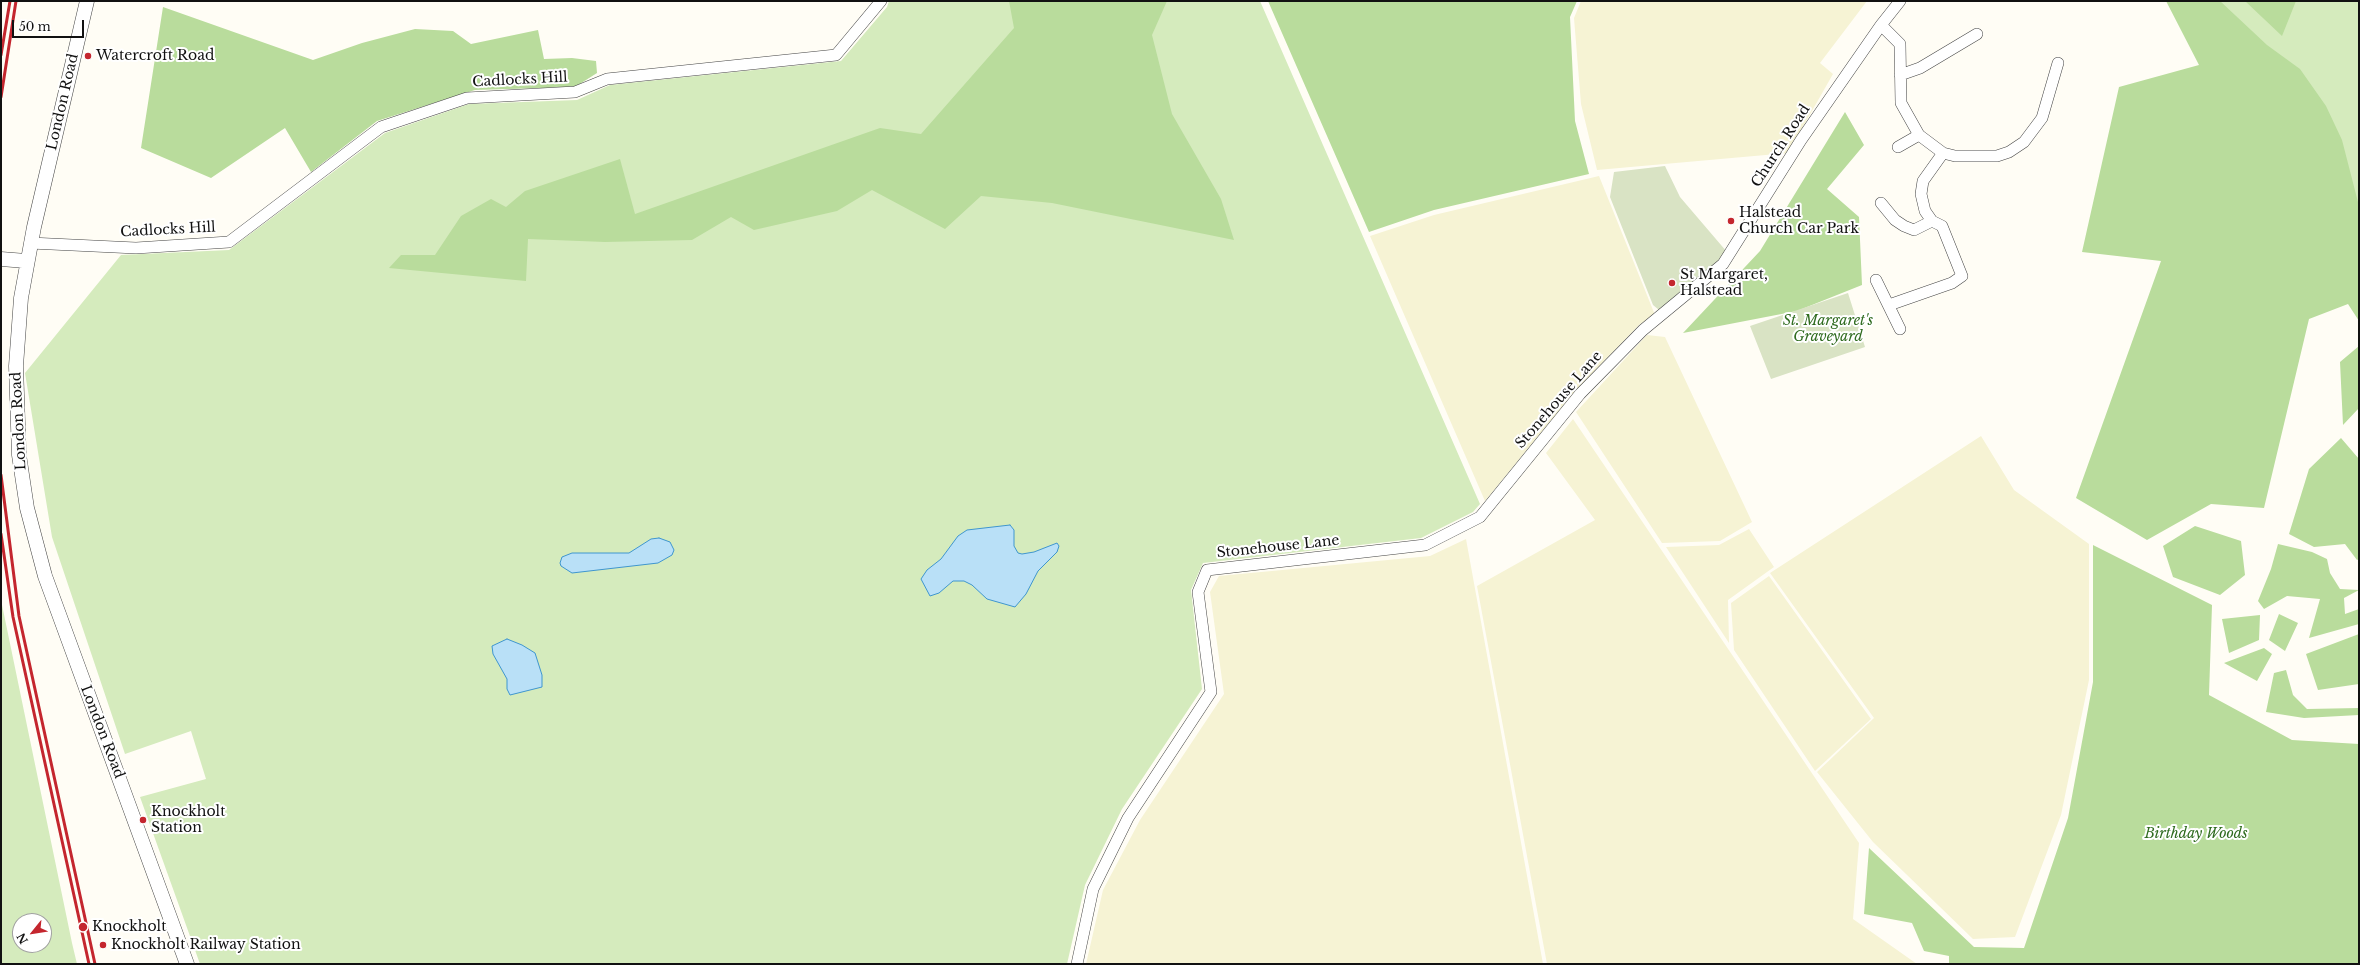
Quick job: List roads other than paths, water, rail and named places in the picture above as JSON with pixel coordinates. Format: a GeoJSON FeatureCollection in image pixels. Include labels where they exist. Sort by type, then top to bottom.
{"type":"FeatureCollection","features":[{"type":"Feature","properties":{"kind":"street","name":"London Road"},"geometry":{"type":"LineString","coordinates":[[87,1],[26,261],[17,336],[16,402],[19,455],[27,508],[38,553],[56,608],[187,964]]}},
{"type":"Feature","properties":{"kind":"street","name":"Cadlocks Hill"},"geometry":{"type":"LineString","coordinates":[[30,243],[136,248],[229,242],[381,127],[467,98],[575,92],[607,79],[836,55],[881,1]]}},
{"type":"Feature","properties":{"kind":"street","name":"Church Road"},"geometry":{"type":"LineString","coordinates":[[1643,330],[1723,264],[1801,140],[1881,25],[1900,1]]}},
{"type":"Feature","properties":{"kind":"street"},"geometry":{"type":"LineString","coordinates":[[1881,25],[1900,44],[1901,103],[1919,135],[1943,153],[1955,156],[1997,156],[2009,152],[2024,142],[2042,118],[2058,63]]}},
{"type":"Feature","properties":{"kind":"street"},"geometry":{"type":"LineString","coordinates":[[1900,75],[1920,68],[1977,34]]}},
{"type":"Feature","properties":{"kind":"street"},"geometry":{"type":"LineString","coordinates":[[1898,147],[1919,135]]}},
{"type":"Feature","properties":{"kind":"street"},"geometry":{"type":"LineString","coordinates":[[1889,305],[1952,283],[1962,276],[1942,226],[1932,221],[1925,211],[1921,194],[1923,181],[1943,153]]}},
{"type":"Feature","properties":{"kind":"street"},"geometry":{"type":"LineString","coordinates":[[1881,203],[1895,220],[1914,230],[1932,221]]}},
{"type":"Feature","properties":{"kind":"street"},"geometry":{"type":"LineString","coordinates":[[1,259],[26,261]]}},
{"type":"Feature","properties":{"kind":"street"},"geometry":{"type":"LineString","coordinates":[[1876,280],[1900,329]]}},
{"type":"Feature","properties":{"kind":"street","name":"Stonehouse Lane"},"geometry":{"type":"LineString","coordinates":[[1077,964],[1093,890],[1110,854],[1128,818],[1211,692],[1198,592],[1207,570],[1425,545],[1480,517],[1580,394],[1643,330]]}},
{"type":"Feature","properties":{"kind":"water"},"geometry":{"type":"Polygon","coordinates":[[[1010,525],[1014,530],[1014,546],[1018,553],[1022,554],[1034,552],[1057,543],[1059,546],[1057,552],[1038,571],[1026,594],[1015,607],[987,599],[972,585],[964,581],[953,581],[939,593],[930,596],[921,579],[927,570],[941,559],[958,536],[967,530],[1010,525]]]}},
{"type":"Feature","properties":{"kind":"water"},"geometry":{"type":"Polygon","coordinates":[[[659,538],[670,542],[674,550],[672,555],[658,563],[572,573],[561,566],[560,563],[562,557],[572,553],[629,553],[651,539],[659,538]]]}},
{"type":"Feature","properties":{"kind":"water"},"geometry":{"type":"Polygon","coordinates":[[[507,639],[522,645],[535,653],[542,675],[542,687],[510,695],[507,689],[507,679],[493,654],[492,646],[507,639]]]}},
{"type":"Feature","properties":{"kind":"railway"},"geometry":{"type":"LineString","coordinates":[[1,55],[10,1]]}},
{"type":"Feature","properties":{"kind":"railway"},"geometry":{"type":"LineString","coordinates":[[1,97],[16,1]]}},
{"type":"Feature","properties":{"kind":"railway"},"geometry":{"type":"LineString","coordinates":[[1,475],[19,616],[95,964]]}},
{"type":"Feature","properties":{"kind":"railway"},"geometry":{"type":"LineString","coordinates":[[1,534],[13,617],[89,964]]}},
{"type":"Feature","properties":{"kind":"place","name":"Watercroft Road"},"geometry":{"type":"Point","coordinates":[88,56]}},
{"type":"Feature","properties":{"kind":"place","name":"Halstead Church Car Park"},"geometry":{"type":"Point","coordinates":[1731,221]}},
{"type":"Feature","properties":{"kind":"place","name":"St Margaret, Halstead"},"geometry":{"type":"Point","coordinates":[1672,283]}},
{"type":"Feature","properties":{"kind":"place","name":"Knockholt Station"},"geometry":{"type":"Point","coordinates":[143,820]}},
{"type":"Feature","properties":{"kind":"place","name":"Knockholt"},"geometry":{"type":"Point","coordinates":[83,927]}},
{"type":"Feature","properties":{"kind":"place","name":"Knockholt Railway Station"},"geometry":{"type":"Point","coordinates":[103,945]}},
{"type":"Feature","properties":{"kind":"park label","name":"St. Margaret's Graveyard"},"geometry":{"type":"Point","coordinates":[1828,330]}},
{"type":"Feature","properties":{"kind":"park label","name":"Birthday Woods"},"geometry":{"type":"Point","coordinates":[2196,834]}}]}
